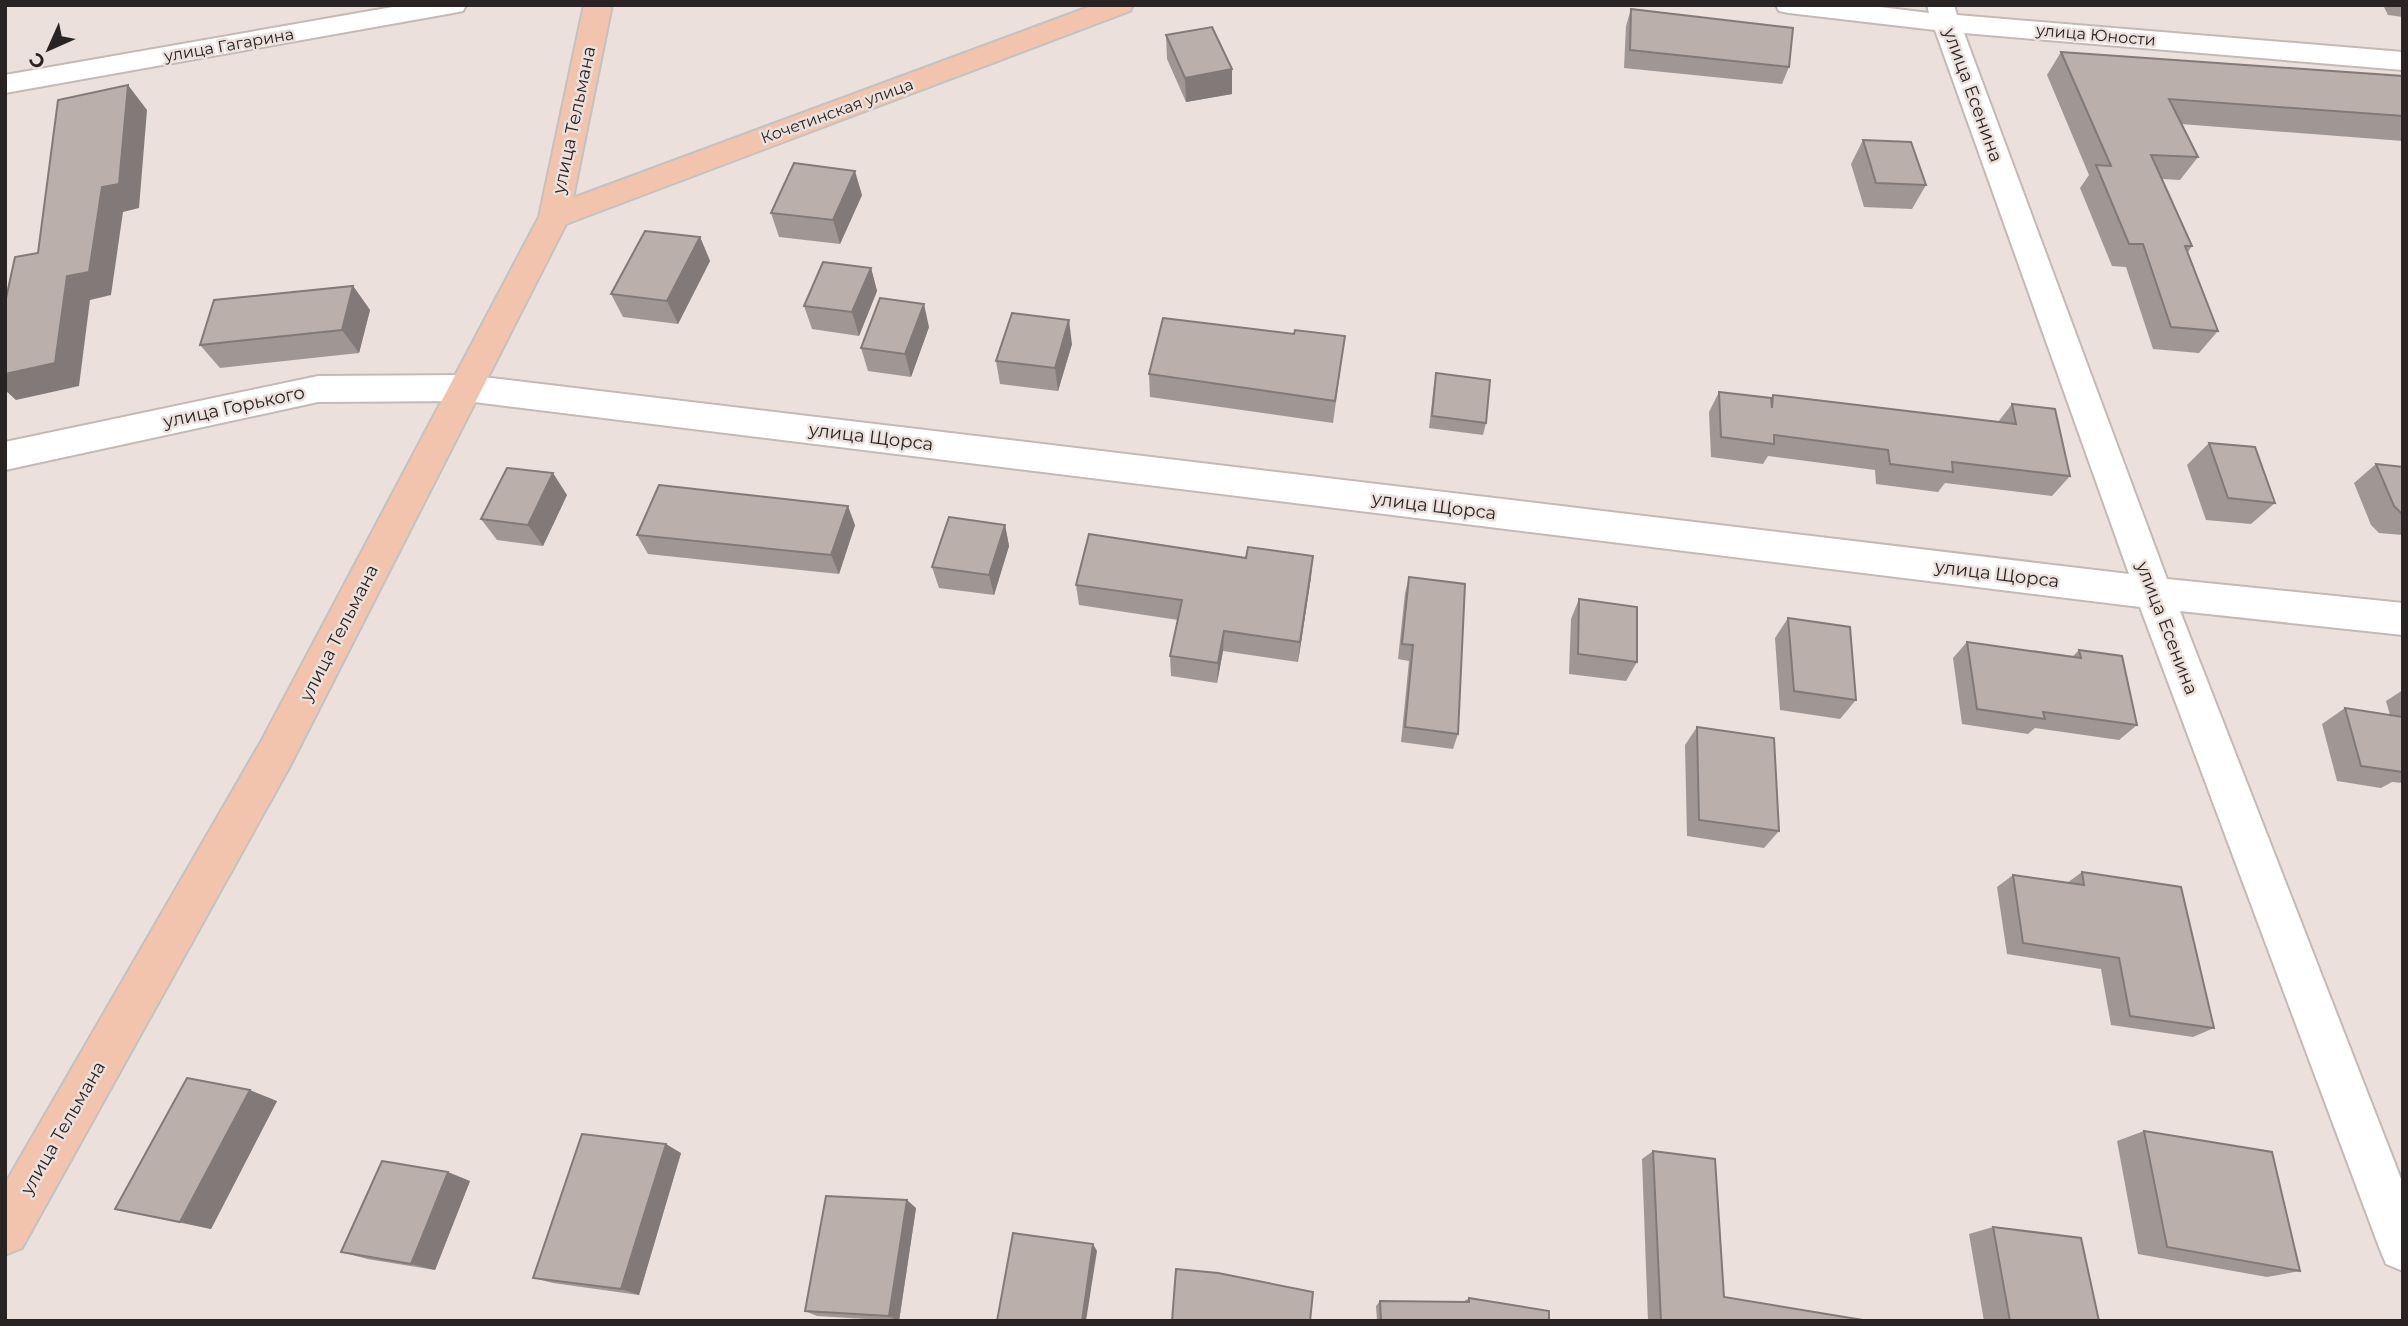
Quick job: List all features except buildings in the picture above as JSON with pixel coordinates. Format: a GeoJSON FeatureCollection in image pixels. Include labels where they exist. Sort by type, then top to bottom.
{"type":"FeatureCollection","features":[{"type":"Feature","properties":{"kind":"main road","name":"улица Тельмана"},"geometry":{"type":"LineString","coordinates":[[5,1231],[276,753],[554,217],[598,5]]}},
{"type":"Feature","properties":{"kind":"main road","name":"Кочетинская улица"},"geometry":{"type":"LineString","coordinates":[[554,217],[1120,5]]}},
{"type":"Feature","properties":{"kind":"street","name":"улица Гагарина"},"geometry":{"type":"LineString","coordinates":[[5,84],[453,5]]}},
{"type":"Feature","properties":{"kind":"street","name":"улица Юности"},"geometry":{"type":"LineString","coordinates":[[1789,5],[1943,14],[2403,61]]}},
{"type":"Feature","properties":{"kind":"street","name":"улица Есенина"},"geometry":{"type":"LineString","coordinates":[[1943,14],[2154,593],[2403,1247]]}},
{"type":"Feature","properties":{"kind":"street","name":"улица Щорса"},"geometry":{"type":"LineString","coordinates":[[466,388],[2154,593],[2403,619]]}},
{"type":"Feature","properties":{"kind":"street","name":"улица Горького"},"geometry":{"type":"LineString","coordinates":[[5,456],[318,389],[466,388]]}}]}
